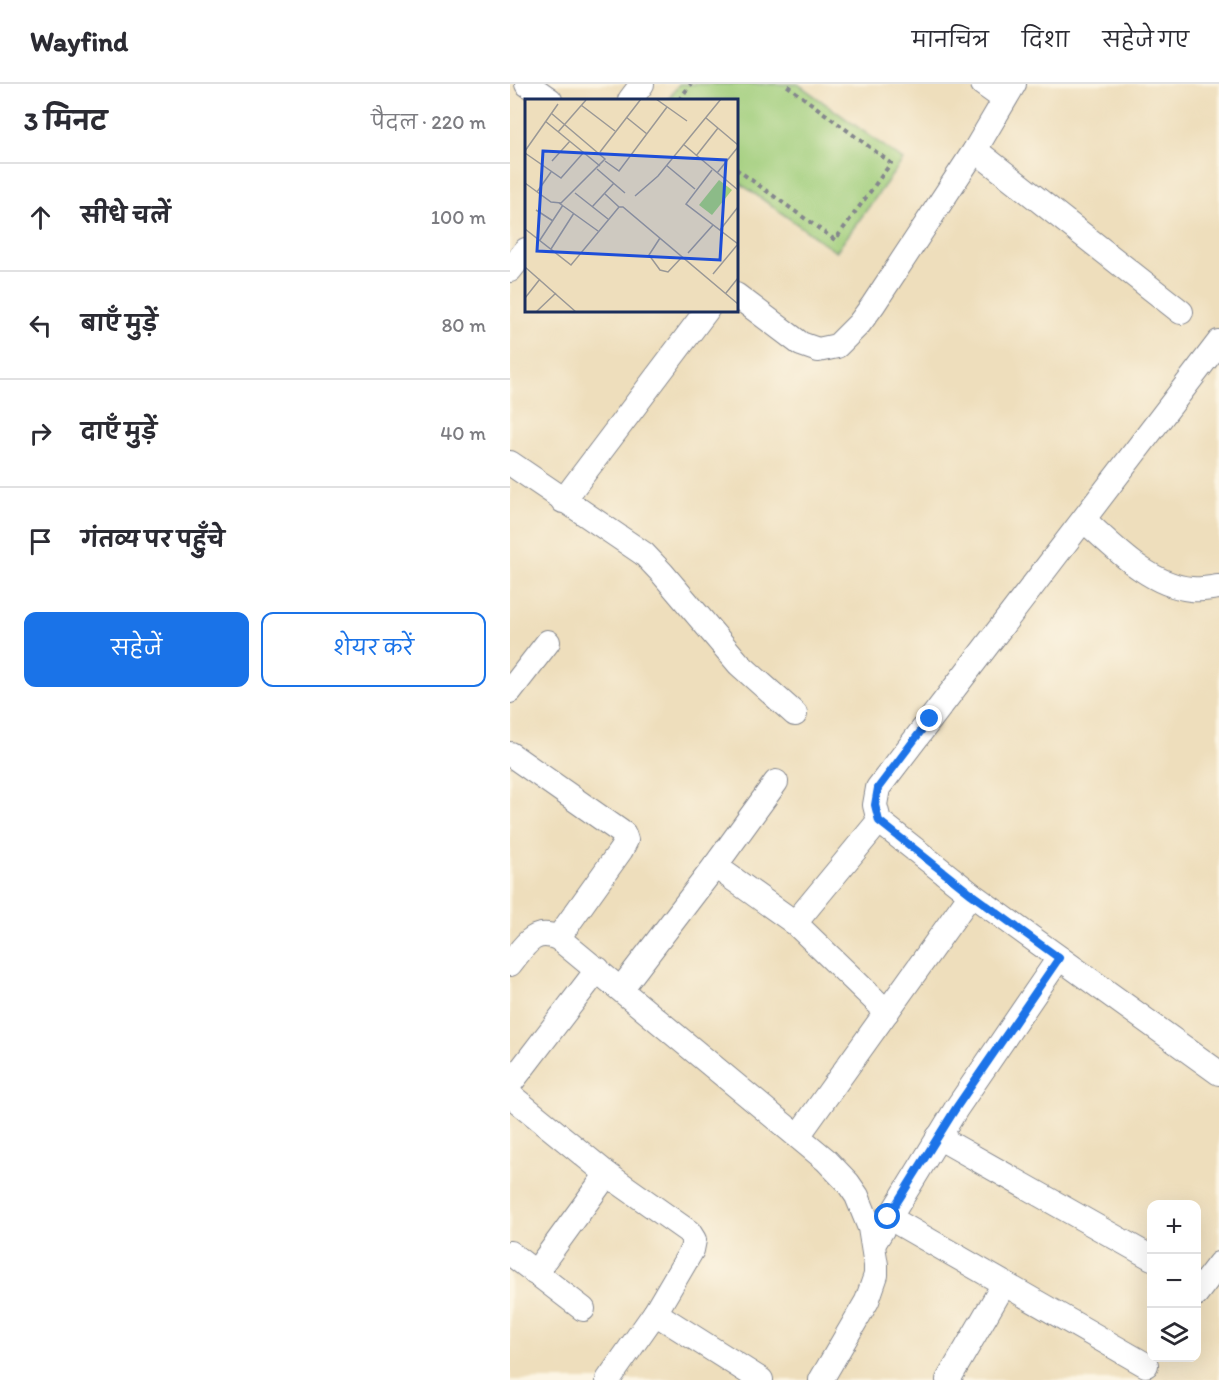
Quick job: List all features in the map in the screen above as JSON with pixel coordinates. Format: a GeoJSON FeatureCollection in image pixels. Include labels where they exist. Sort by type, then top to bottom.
{"type":"FeatureCollection","features":[{"type":"Feature","properties":{"kind":"street"},"geometry":{"type":"LineString","coordinates":[[527,84],[549,99]]}},
{"type":"Feature","properties":{"kind":"street"},"geometry":{"type":"LineString","coordinates":[[631,99],[642,84]]}},
{"type":"Feature","properties":{"kind":"street"},"geometry":{"type":"LineString","coordinates":[[738,297],[801,344],[818,350],[837,345],[859,324],[873,305],[975,150],[1009,91],[984,84]]}},
{"type":"Feature","properties":{"kind":"street"},"geometry":{"type":"LineString","coordinates":[[975,150],[1181,312]]}},
{"type":"Feature","properties":{"kind":"street"},"geometry":{"type":"LineString","coordinates":[[510,270],[525,251]]}},
{"type":"Feature","properties":{"kind":"street"},"geometry":{"type":"LineString","coordinates":[[563,501],[705,312]]}},
{"type":"Feature","properties":{"kind":"street"},"geometry":{"type":"LineString","coordinates":[[1216,354],[1084,520],[878,788],[875,805],[879,821],[971,894],[1219,1073]]}},
{"type":"Feature","properties":{"kind":"street"},"geometry":{"type":"LineString","coordinates":[[510,463],[644,554],[740,664],[795,714]]}},
{"type":"Feature","properties":{"kind":"street"},"geometry":{"type":"LineString","coordinates":[[1084,520],[1117,550],[1154,576],[1191,589],[1219,587]]}},
{"type":"Feature","properties":{"kind":"street"},"geometry":{"type":"LineString","coordinates":[[510,691],[548,642]]}},
{"type":"Feature","properties":{"kind":"street"},"geometry":{"type":"LineString","coordinates":[[510,754],[624,834],[626,840],[558,938]]}},
{"type":"Feature","properties":{"kind":"street"},"geometry":{"type":"LineString","coordinates":[[621,989],[776,782]]}},
{"type":"Feature","properties":{"kind":"street"},"geometry":{"type":"LineString","coordinates":[[795,923],[879,821]]}},
{"type":"Feature","properties":{"kind":"street"},"geometry":{"type":"LineString","coordinates":[[715,866],[795,923],[886,1012]]}},
{"type":"Feature","properties":{"kind":"street"},"geometry":{"type":"LineString","coordinates":[[798,1136],[971,894]]}},
{"type":"Feature","properties":{"kind":"street"},"geometry":{"type":"LineString","coordinates":[[510,963],[532,938],[549,934],[558,938],[798,1136],[848,1183],[864,1211],[874,1243],[876,1275],[867,1301],[821,1380]]}},
{"type":"Feature","properties":{"kind":"street"},"geometry":{"type":"LineString","coordinates":[[874,1243],[938,1137],[1059,958]]}},
{"type":"Feature","properties":{"kind":"street"},"geometry":{"type":"LineString","coordinates":[[510,1084],[598,969]]}},
{"type":"Feature","properties":{"kind":"street"},"geometry":{"type":"LineString","coordinates":[[510,1095],[607,1174],[689,1232],[694,1240],[692,1250],[655,1313],[608,1380]]}},
{"type":"Feature","properties":{"kind":"street"},"geometry":{"type":"LineString","coordinates":[[938,1137],[1147,1255]]}},
{"type":"Feature","properties":{"kind":"street"},"geometry":{"type":"LineString","coordinates":[[535,1272],[607,1174]]}},
{"type":"Feature","properties":{"kind":"street"},"geometry":{"type":"LineString","coordinates":[[888,1217],[1144,1367]]}},
{"type":"Feature","properties":{"kind":"street"},"geometry":{"type":"LineString","coordinates":[[510,1252],[583,1309]]}},
{"type":"Feature","properties":{"kind":"street"},"geometry":{"type":"LineString","coordinates":[[1201,1285],[1219,1264]]}},
{"type":"Feature","properties":{"kind":"street"},"geometry":{"type":"LineString","coordinates":[[948,1380],[1004,1284]]}},
{"type":"Feature","properties":{"kind":"street"},"geometry":{"type":"LineString","coordinates":[[655,1313],[761,1380]]}},
{"type":"Feature","properties":{"kind":"path"},"geometry":{"type":"LineString","coordinates":[[680,99],[691,84]]}},
{"type":"Feature","properties":{"kind":"path"},"geometry":{"type":"LineString","coordinates":[[738,170],[835,240],[891,163],[785,84]]}},
{"type":"Feature","properties":{"kind":"green space"},"geometry":{"type":"Polygon","coordinates":[[[679,84],[798,84],[903,160],[836,252],[738,182],[738,99],[669,99],[679,84]]]}},
{"type":"Feature","properties":{"kind":"route"},"geometry":{"type":"LineString","coordinates":[[888,1217],[956,1108],[1059,958],[971,894],[879,821],[875,812],[875,797],[878,788],[930,719]]}}]}
